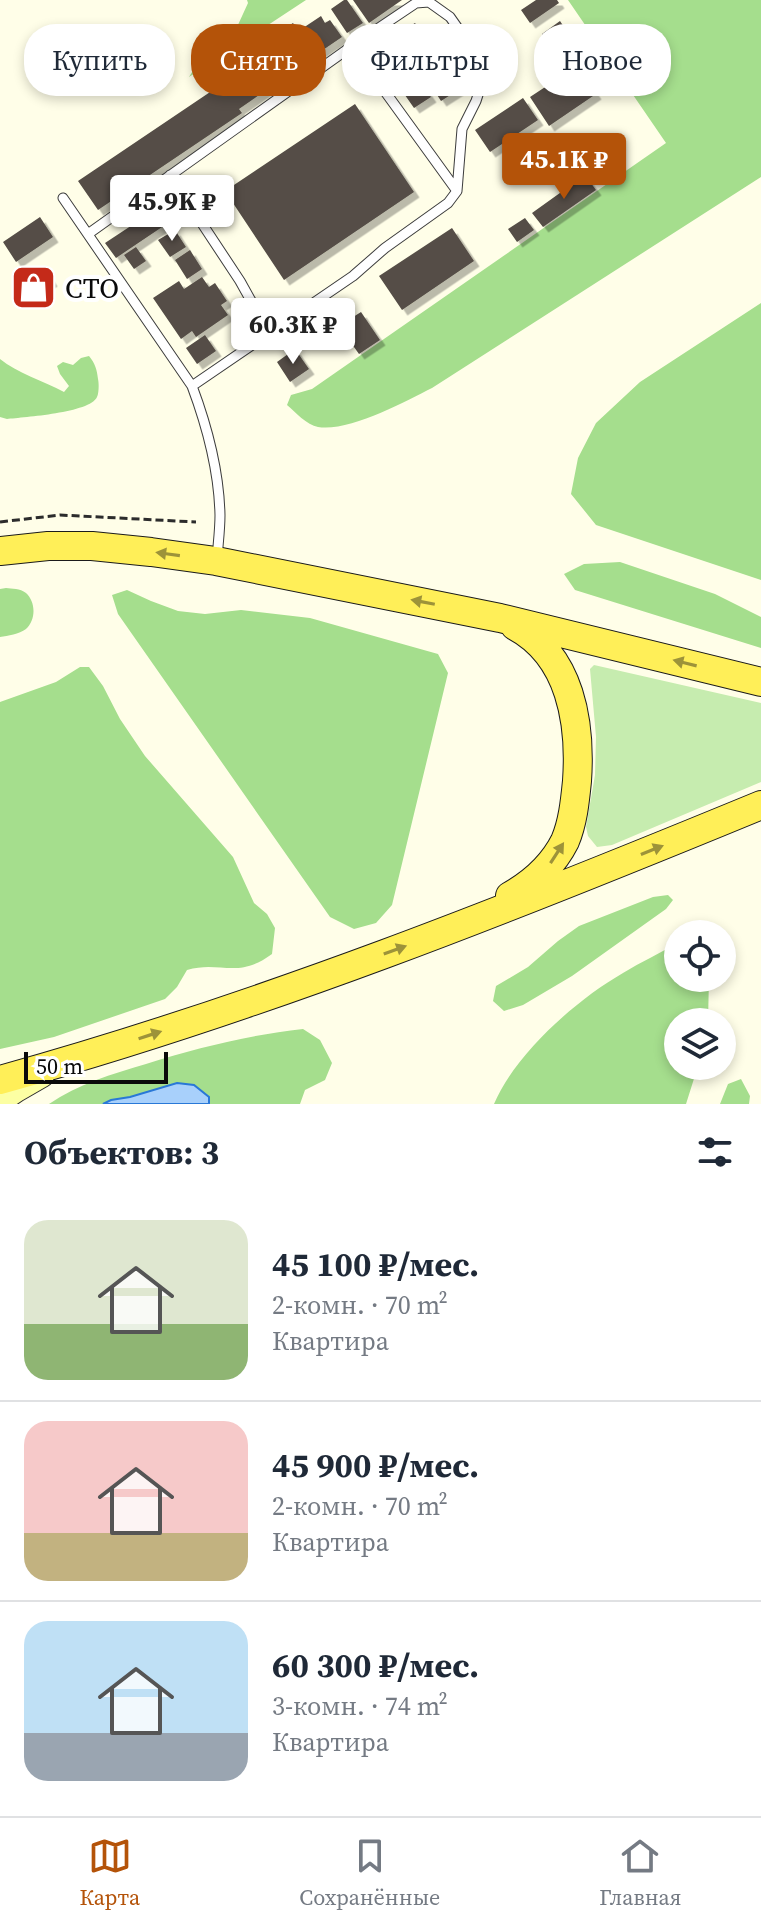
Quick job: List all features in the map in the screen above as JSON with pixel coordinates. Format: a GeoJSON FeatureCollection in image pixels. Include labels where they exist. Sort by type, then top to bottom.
{"type":"FeatureCollection","features":[{"type":"Feature","properties":{"kind":"main road"},"geometry":{"type":"LineString","coordinates":[[0,551],[92,546],[216,561],[500,618],[761,682]]}},
{"type":"Feature","properties":{"kind":"main road"},"geometry":{"type":"LineString","coordinates":[[449,930],[517,892],[545,869],[565,840],[576,797],[577,729],[572,703],[562,677],[539,644],[521,629],[500,618]]}},
{"type":"Feature","properties":{"kind":"main road"},"geometry":{"type":"LineString","coordinates":[[0,1080],[75,1059],[299,986],[560,888],[761,805]]}},
{"type":"Feature","properties":{"kind":"street"},"geometry":{"type":"LineString","coordinates":[[0,1101],[75,1059]]}},
{"type":"Feature","properties":{"kind":"lane"},"geometry":{"type":"LineString","coordinates":[[385,24],[416,3],[429,2],[455,24]]}},
{"type":"Feature","properties":{"kind":"lane"},"geometry":{"type":"LineString","coordinates":[[88,234],[342,53]]}},
{"type":"Feature","properties":{"kind":"lane"},"geometry":{"type":"LineString","coordinates":[[388,96],[457,191]]}},
{"type":"Feature","properties":{"kind":"lane"},"geometry":{"type":"LineString","coordinates":[[192,386],[353,276],[385,248],[448,203],[457,191],[462,129],[478,96]]}},
{"type":"Feature","properties":{"kind":"lane"},"geometry":{"type":"LineString","coordinates":[[170,175],[240,281],[269,333]]}},
{"type":"Feature","properties":{"kind":"lane"},"geometry":{"type":"LineString","coordinates":[[63,198],[192,386],[203,417],[216,481],[220,514],[216,561]]}},
{"type":"Feature","properties":{"kind":"path"},"geometry":{"type":"LineString","coordinates":[[0,522],[60,515],[196,522]]}},
{"type":"Feature","properties":{"kind":"green space"},"geometry":{"type":"Polygon","coordinates":[[[247,0],[306,0],[270,24],[238,24],[247,0]]]}},
{"type":"Feature","properties":{"kind":"green space"},"geometry":{"type":"Polygon","coordinates":[[[568,0],[761,0],[761,177],[432,388],[392,408],[345,425],[318,427],[301,418],[287,405],[291,395],[312,389],[666,143],[634,96],[671,96],[671,24],[584,24],[568,0]]]}},
{"type":"Feature","properties":{"kind":"green space"},"geometry":{"type":"Polygon","coordinates":[[[761,303],[761,580],[596,525],[571,494],[578,458],[596,423],[640,382],[761,303]]]}},
{"type":"Feature","properties":{"kind":"green space"},"geometry":{"type":"Polygon","coordinates":[[[89,356],[99,383],[98,395],[92,402],[56,413],[7,419],[0,417],[0,359],[64,392],[69,386],[57,366],[63,362],[73,365],[89,356]]]}},
{"type":"Feature","properties":{"kind":"green space"},"geometry":{"type":"Polygon","coordinates":[[[620,562],[715,594],[761,617],[761,648],[575,590],[564,574],[584,564],[620,562]]]}},
{"type":"Feature","properties":{"kind":"green space"},"geometry":{"type":"Polygon","coordinates":[[[0,589],[26,593],[32,601],[33,616],[26,629],[0,637],[0,589]]]}},
{"type":"Feature","properties":{"kind":"green space"},"geometry":{"type":"Polygon","coordinates":[[[127,590],[178,611],[205,614],[241,610],[310,618],[438,654],[448,673],[392,905],[376,923],[354,929],[330,917],[118,614],[112,595],[127,590]]]}},
{"type":"Feature","properties":{"kind":"green space"},"geometry":{"type":"Polygon","coordinates":[[[594,665],[761,703],[761,782],[612,845],[597,847],[588,836],[586,827],[595,775],[596,737],[590,669],[594,665]]]}},
{"type":"Feature","properties":{"kind":"green space"},"geometry":{"type":"Polygon","coordinates":[[[80,667],[89,667],[145,756],[233,857],[254,903],[267,914],[275,928],[272,954],[249,966],[187,970],[165,999],[54,1037],[0,1049],[0,702],[56,682],[80,667]]]}},
{"type":"Feature","properties":{"kind":"green space"},"geometry":{"type":"Polygon","coordinates":[[[668,895],[673,900],[666,909],[572,976],[523,1005],[504,1011],[493,1001],[496,986],[528,967],[579,926],[653,897],[668,895]]]}},
{"type":"Feature","properties":{"kind":"green space"},"geometry":{"type":"Polygon","coordinates":[[[664,951],[664,992],[709,992],[708,1008],[664,1008],[664,1080],[694,1080],[686,1104],[494,1104],[516,1066],[549,1030],[586,998],[664,951]]]}},
{"type":"Feature","properties":{"kind":"green space"},"geometry":{"type":"Polygon","coordinates":[[[303,1029],[320,1040],[332,1063],[325,1080],[305,1090],[300,1104],[209,1104],[209,1097],[177,1083],[103,1104],[49,1104],[96,1080],[165,1058],[243,1038],[303,1029]]]}},
{"type":"Feature","properties":{"kind":"green space"},"geometry":{"type":"Polygon","coordinates":[[[741,1079],[750,1096],[749,1104],[720,1104],[728,1084],[741,1079]]]}},
{"type":"Feature","properties":{"kind":"water"},"geometry":{"type":"Polygon","coordinates":[[[177,1083],[194,1085],[209,1097],[209,1104],[103,1104],[111,1100],[177,1083]]]}},
{"type":"Feature","properties":{"kind":"building"},"geometry":{"type":"Polygon","coordinates":[[[347,0],[363,23],[342,26],[331,9],[347,0]]]}},
{"type":"Feature","properties":{"kind":"building"},"geometry":{"type":"Polygon","coordinates":[[[353,0],[402,0],[369,23],[353,0]]]}},
{"type":"Feature","properties":{"kind":"building"},"geometry":{"type":"Polygon","coordinates":[[[536,0],[557,0],[559,3],[530,23],[521,10],[536,0]]]}},
{"type":"Feature","properties":{"kind":"building"},"geometry":{"type":"Polygon","coordinates":[[[321,16],[325,23],[330,20],[342,37],[326,48],[326,24],[309,24],[321,16]]]}},
{"type":"Feature","properties":{"kind":"building"},"geometry":{"type":"Polygon","coordinates":[[[534,94],[593,96],[549,126],[530,97],[534,94]]]}},
{"type":"Feature","properties":{"kind":"building"},"geometry":{"type":"Polygon","coordinates":[[[204,96],[258,96],[239,109],[242,113],[98,210],[78,181],[204,96]]]}},
{"type":"Feature","properties":{"kind":"building"},"geometry":{"type":"Polygon","coordinates":[[[406,96],[431,97],[414,108],[406,96]]]}},
{"type":"Feature","properties":{"kind":"building"},"geometry":{"type":"Polygon","coordinates":[[[523,98],[538,120],[490,152],[475,130],[523,98]]]}},
{"type":"Feature","properties":{"kind":"building"},"geometry":{"type":"Polygon","coordinates":[[[355,104],[414,192],[284,280],[225,191],[355,104]]]}},
{"type":"Feature","properties":{"kind":"building"},"geometry":{"type":"Polygon","coordinates":[[[585,175],[596,190],[543,227],[532,213],[585,175]]]}},
{"type":"Feature","properties":{"kind":"building"},"geometry":{"type":"Polygon","coordinates":[[[158,208],[168,223],[116,258],[105,243],[158,208]]]}},
{"type":"Feature","properties":{"kind":"building"},"geometry":{"type":"Polygon","coordinates":[[[40,217],[53,237],[16,262],[3,242],[40,217]]]}},
{"type":"Feature","properties":{"kind":"building"},"geometry":{"type":"Polygon","coordinates":[[[525,218],[534,230],[517,242],[508,229],[525,218]]]}},
{"type":"Feature","properties":{"kind":"building"},"geometry":{"type":"Polygon","coordinates":[[[452,228],[474,261],[402,310],[379,276],[452,228]]]}},
{"type":"Feature","properties":{"kind":"building"},"geometry":{"type":"Polygon","coordinates":[[[175,230],[186,247],[170,257],[158,240],[175,230]]]}},
{"type":"Feature","properties":{"kind":"building"},"geometry":{"type":"Polygon","coordinates":[[[136,247],[146,261],[134,269],[124,255],[136,247]]]}},
{"type":"Feature","properties":{"kind":"building"},"geometry":{"type":"Polygon","coordinates":[[[190,250],[202,269],[187,279],[175,260],[190,250]]]}},
{"type":"Feature","properties":{"kind":"building","name":"СТО"},"geometry":{"type":"Polygon","coordinates":[[[43,266],[52,281],[31,295],[21,281],[43,266]]]}},
{"type":"Feature","properties":{"kind":"building"},"geometry":{"type":"Polygon","coordinates":[[[202,277],[209,287],[215,283],[227,301],[221,305],[228,315],[196,337],[192,331],[181,339],[153,298],[179,281],[184,289],[202,277]]]}},
{"type":"Feature","properties":{"kind":"building"},"geometry":{"type":"Polygon","coordinates":[[[361,312],[380,340],[359,354],[339,326],[361,312]]]}},
{"type":"Feature","properties":{"kind":"building"},"geometry":{"type":"Polygon","coordinates":[[[205,335],[216,351],[197,364],[186,348],[205,335]]]}},
{"type":"Feature","properties":{"kind":"building"},"geometry":{"type":"Polygon","coordinates":[[[295,349],[309,369],[290,382],[277,362],[295,349]]]}},
{"type":"Feature","properties":{"kind":"place","name":"СТО"},"geometry":{"type":"Point","coordinates":[34,288]}}]}
